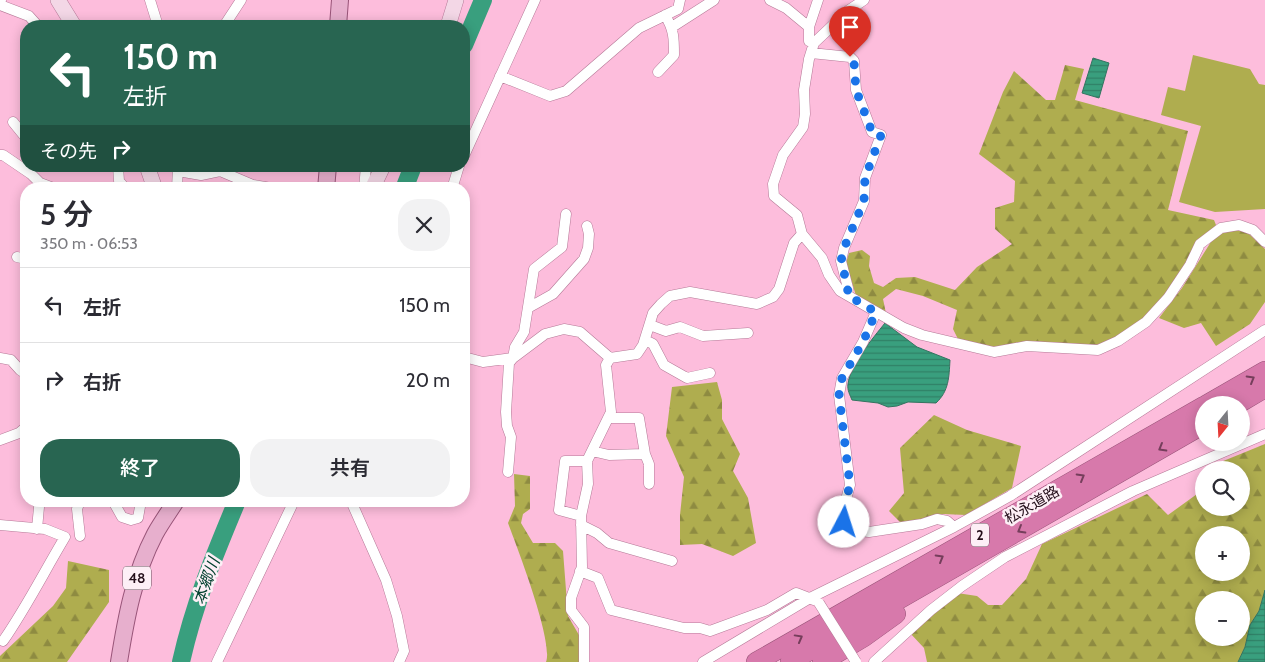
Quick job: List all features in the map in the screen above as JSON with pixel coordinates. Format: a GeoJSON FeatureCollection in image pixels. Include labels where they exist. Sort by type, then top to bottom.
{"type":"FeatureCollection","features":[{"type":"Feature","properties":{"kind":"highway","name":"松永道路"},"geometry":{"type":"LineString","coordinates":[[1222,396],[1265,371]]}},
{"type":"Feature","properties":{"kind":"highway","name":"松永道路"},"geometry":{"type":"LineString","coordinates":[[756,662],[1195,412]]}},
{"type":"Feature","properties":{"kind":"highway","name":"松永道路"},"geometry":{"type":"LineString","coordinates":[[790,662],[1195,429]]}},
{"type":"Feature","properties":{"kind":"highway"},"geometry":{"type":"LineString","coordinates":[[822,662],[864,637],[1000,542]]}},
{"type":"Feature","properties":{"kind":"main road"},"geometry":{"type":"LineString","coordinates":[[338,20],[340,0]]}},
{"type":"Feature","properties":{"kind":"main road","name":"48"},"geometry":{"type":"LineString","coordinates":[[119,662],[130,600],[141,566],[155,534],[172,507]]}},
{"type":"Feature","properties":{"kind":"street"},"geometry":{"type":"LineString","coordinates":[[1,0],[0,5],[29,16],[33,20]]}},
{"type":"Feature","properties":{"kind":"street"},"geometry":{"type":"LineString","coordinates":[[58,0],[70,20]]}},
{"type":"Feature","properties":{"kind":"street"},"geometry":{"type":"LineString","coordinates":[[150,0],[156,20]]}},
{"type":"Feature","properties":{"kind":"street"},"geometry":{"type":"LineString","coordinates":[[228,20],[241,0]]}},
{"type":"Feature","properties":{"kind":"street"},"geometry":{"type":"LineString","coordinates":[[450,20],[456,0]]}},
{"type":"Feature","properties":{"kind":"street"},"geometry":{"type":"LineString","coordinates":[[470,143],[535,0]]}},
{"type":"Feature","properties":{"kind":"street"},"geometry":{"type":"LineString","coordinates":[[500,76],[550,96],[566,91],[639,28],[678,9],[680,0]]}},
{"type":"Feature","properties":{"kind":"street"},"geometry":{"type":"LineString","coordinates":[[672,27],[714,0]]}},
{"type":"Feature","properties":{"kind":"street"},"geometry":{"type":"LineString","coordinates":[[770,0],[786,8],[809,27]]}},
{"type":"Feature","properties":{"kind":"street"},"geometry":{"type":"LineString","coordinates":[[812,48],[809,41],[809,27],[818,0]]}},
{"type":"Feature","properties":{"kind":"street"},"geometry":{"type":"LineString","coordinates":[[864,0],[849,10],[812,48],[804,90],[805,114],[803,127],[783,155],[773,184],[774,196],[797,215],[802,234],[822,258],[829,275],[840,291],[904,328],[922,335],[994,352],[1027,346],[1098,350],[1118,341],[1146,322],[1168,298],[1190,265],[1200,244],[1221,228],[1239,225],[1253,230],[1265,242]]}},
{"type":"Feature","properties":{"kind":"street"},"geometry":{"type":"LineString","coordinates":[[658,72],[674,55],[674,34],[665,15]]}},
{"type":"Feature","properties":{"kind":"street"},"geometry":{"type":"LineString","coordinates":[[812,48],[850,57],[854,62],[856,90],[872,132],[881,135],[865,178],[864,201],[844,248],[841,261],[848,288],[847,295]]}},
{"type":"Feature","properties":{"kind":"street"},"geometry":{"type":"LineString","coordinates":[[13,122],[20,131]]}},
{"type":"Feature","properties":{"kind":"street"},"geometry":{"type":"LineString","coordinates":[[0,155],[20,164]]}},
{"type":"Feature","properties":{"kind":"street"},"geometry":{"type":"LineString","coordinates":[[191,172],[201,175],[215,172]]}},
{"type":"Feature","properties":{"kind":"street"},"geometry":{"type":"LineString","coordinates":[[222,172],[241,182]]}},
{"type":"Feature","properties":{"kind":"street"},"geometry":{"type":"LineString","coordinates":[[513,358],[515,347],[524,332],[534,269],[562,247],[566,214]]}},
{"type":"Feature","properties":{"kind":"street"},"geometry":{"type":"LineString","coordinates":[[528,308],[553,294],[584,259],[588,248],[589,234],[587,226]]}},
{"type":"Feature","properties":{"kind":"street"},"geometry":{"type":"LineString","coordinates":[[508,472],[511,437],[507,426],[506,412],[509,363],[513,358],[545,334],[564,329],[580,332],[610,358],[637,354],[645,340],[653,313],[670,296],[690,292],[757,304],[773,297],[779,288],[794,244],[802,234]]}},
{"type":"Feature","properties":{"kind":"street"},"geometry":{"type":"LineString","coordinates":[[876,312],[863,342],[842,378],[839,395],[850,485],[842,514],[844,522],[850,527],[869,532],[922,524],[937,519],[948,520],[954,527]]}},
{"type":"Feature","properties":{"kind":"street"},"geometry":{"type":"LineString","coordinates":[[650,325],[666,331],[680,327],[702,336],[748,333]]}},
{"type":"Feature","properties":{"kind":"street"},"geometry":{"type":"LineString","coordinates":[[703,662],[814,600],[1010,496],[1265,330]]}},
{"type":"Feature","properties":{"kind":"street"},"geometry":{"type":"LineString","coordinates":[[645,340],[653,344],[664,365],[687,378],[710,373]]}},
{"type":"Feature","properties":{"kind":"street"},"geometry":{"type":"LineString","coordinates":[[0,358],[12,360],[20,370]]}},
{"type":"Feature","properties":{"kind":"street"},"geometry":{"type":"LineString","coordinates":[[470,359],[483,362],[513,358]]}},
{"type":"Feature","properties":{"kind":"street"},"geometry":{"type":"LineString","coordinates":[[584,662],[584,627],[571,610],[571,598],[582,567],[581,521],[588,484],[590,456],[612,412],[606,365],[610,358]]}},
{"type":"Feature","properties":{"kind":"street"},"geometry":{"type":"LineString","coordinates":[[609,418],[639,418],[644,454],[649,464],[649,484]]}},
{"type":"Feature","properties":{"kind":"street"},"geometry":{"type":"LineString","coordinates":[[0,440],[20,432]]}},
{"type":"Feature","properties":{"kind":"street"},"geometry":{"type":"LineString","coordinates":[[874,662],[931,610],[1005,557],[1133,491],[1265,434]]}},
{"type":"Feature","properties":{"kind":"street"},"geometry":{"type":"LineString","coordinates":[[644,454],[590,456],[566,461],[559,510],[581,521],[609,543],[672,561]]}},
{"type":"Feature","properties":{"kind":"street"},"geometry":{"type":"LineString","coordinates":[[36,529],[39,507]]}},
{"type":"Feature","properties":{"kind":"street"},"geometry":{"type":"LineString","coordinates":[[78,507],[80,536]]}},
{"type":"Feature","properties":{"kind":"street"},"geometry":{"type":"LineString","coordinates":[[117,507],[122,517],[131,520],[138,518],[140,507]]}},
{"type":"Feature","properties":{"kind":"street"},"geometry":{"type":"LineString","coordinates":[[217,662],[291,507]]}},
{"type":"Feature","properties":{"kind":"street"},"geometry":{"type":"LineString","coordinates":[[354,507],[386,580],[397,616],[404,651],[399,662]]}},
{"type":"Feature","properties":{"kind":"street"},"geometry":{"type":"LineString","coordinates":[[0,525],[45,529],[65,537],[34,589],[23,614],[3,641]]}},
{"type":"Feature","properties":{"kind":"street"},"geometry":{"type":"LineString","coordinates":[[580,571],[598,578],[610,610],[684,628],[700,628],[710,631],[767,610],[796,593],[814,600],[856,662]]}},
{"type":"Feature","properties":{"kind":"green space"},"geometry":{"type":"Polygon","coordinates":[[[1193,55],[1250,69],[1259,84],[1265,85],[1265,209],[1215,212],[1179,202],[1201,126],[1161,115],[1168,87],[1185,91],[1193,55]]]}},
{"type":"Feature","properties":{"kind":"green space"},"geometry":{"type":"Polygon","coordinates":[[[1065,65],[1084,69],[1075,100],[1188,131],[1168,210],[1214,220],[1216,225],[1166,298],[1139,324],[1096,348],[994,348],[959,341],[953,329],[957,310],[923,296],[896,289],[883,299],[887,318],[857,299],[846,263],[849,253],[862,250],[870,256],[869,266],[874,283],[883,287],[896,278],[915,277],[955,290],[977,267],[1012,244],[995,229],[995,208],[1014,202],[1015,181],[979,154],[1003,92],[1014,71],[1046,100],[1055,100],[1065,65]]]}},
{"type":"Feature","properties":{"kind":"green space"},"geometry":{"type":"Polygon","coordinates":[[[1226,230],[1246,231],[1265,249],[1265,302],[1250,324],[1216,346],[1201,323],[1184,328],[1159,318],[1182,288],[1214,237],[1226,230]]]}},
{"type":"Feature","properties":{"kind":"green space"},"geometry":{"type":"Polygon","coordinates":[[[717,382],[722,400],[722,419],[740,454],[733,471],[748,498],[756,543],[733,556],[702,544],[680,545],[680,515],[684,477],[666,436],[672,387],[717,382]]]}},
{"type":"Feature","properties":{"kind":"green space"},"geometry":{"type":"Polygon","coordinates":[[[934,415],[967,430],[1021,446],[1012,488],[966,515],[943,514],[903,525],[889,511],[904,493],[900,448],[934,415]]]}},
{"type":"Feature","properties":{"kind":"green space"},"geometry":{"type":"Polygon","coordinates":[[[1265,444],[1265,590],[1259,611],[1250,625],[1250,591],[1195,591],[1195,646],[1245,646],[1238,662],[927,662],[924,648],[910,633],[957,593],[977,596],[988,605],[1002,605],[1026,579],[1042,544],[1147,494],[1168,515],[1195,496],[1195,516],[1250,516],[1250,461],[1223,461],[1265,444]]]}},
{"type":"Feature","properties":{"kind":"green space"},"geometry":{"type":"Polygon","coordinates":[[[514,474],[530,476],[530,509],[523,514],[521,523],[533,543],[555,543],[563,551],[568,616],[579,635],[579,662],[546,662],[545,635],[540,616],[508,523],[515,506],[514,474]]]}},
{"type":"Feature","properties":{"kind":"green space"},"geometry":{"type":"Polygon","coordinates":[[[68,561],[109,570],[109,602],[67,662],[0,662],[0,656],[53,606],[66,588],[68,561]]]}},
{"type":"Feature","properties":{"kind":"shaded area"},"geometry":{"type":"Polygon","coordinates":[[[1093,58],[1109,63],[1099,98],[1082,93],[1093,58]]]}},
{"type":"Feature","properties":{"kind":"shaded area"},"geometry":{"type":"Polygon","coordinates":[[[885,323],[917,347],[950,360],[946,389],[936,403],[908,402],[888,407],[878,403],[852,400],[848,386],[853,369],[885,323]]]}},
{"type":"Feature","properties":{"kind":"shaded area"},"geometry":{"type":"Polygon","coordinates":[[[1265,590],[1265,662],[1238,662],[1245,646],[1250,646],[1250,625],[1259,611],[1265,590]]]}},
{"type":"Feature","properties":{"kind":"waterway","name":"本郷川"},"geometry":{"type":"LineString","coordinates":[[470,31],[483,0]]}},
{"type":"Feature","properties":{"kind":"waterway","name":"本郷川"},"geometry":{"type":"LineString","coordinates":[[407,182],[411,172]]}},
{"type":"Feature","properties":{"kind":"waterway","name":"本郷川"},"geometry":{"type":"LineString","coordinates":[[181,662],[198,600],[235,507]]}},
{"type":"Feature","properties":{"kind":"route"},"geometry":{"type":"LineString","coordinates":[[844,522],[842,514],[850,485],[839,395],[842,378],[863,342],[876,312],[847,295],[848,288],[841,261],[844,248],[864,201],[865,178],[881,135],[872,132],[856,90],[854,62],[850,57]]}}]}
